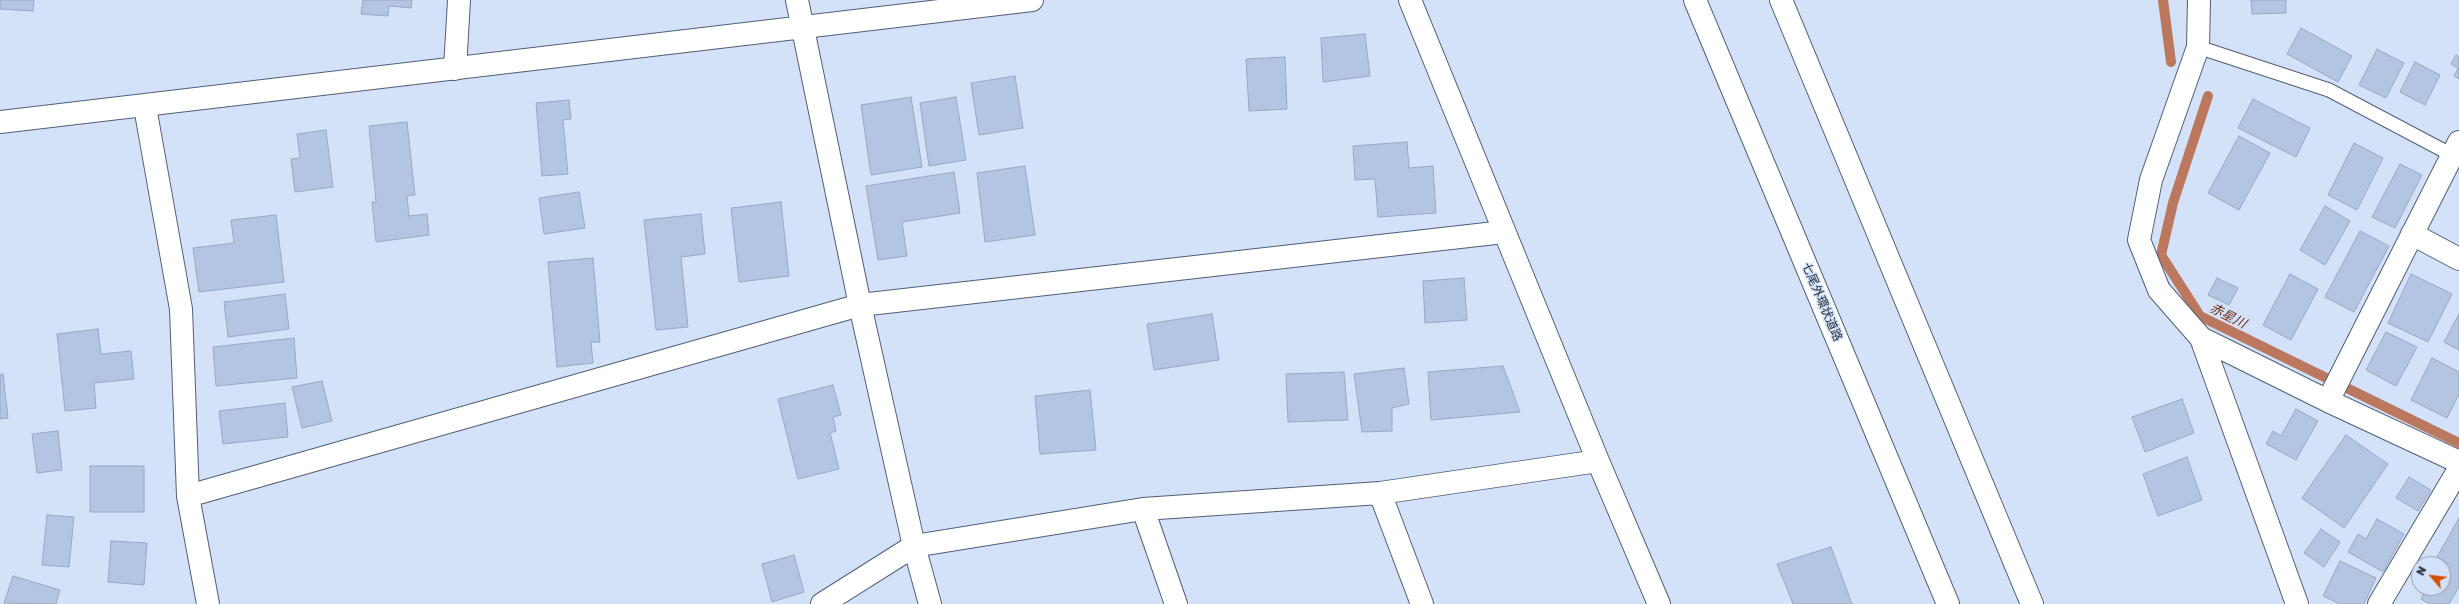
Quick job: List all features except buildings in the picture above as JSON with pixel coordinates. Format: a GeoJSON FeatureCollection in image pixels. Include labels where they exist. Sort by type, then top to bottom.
{"type":"FeatureCollection","features":[{"type":"Feature","properties":{"kind":"street"},"geometry":{"type":"LineString","coordinates":[[455,69],[459,0]]}},
{"type":"Feature","properties":{"kind":"street"},"geometry":{"type":"LineString","coordinates":[[797,0],[860,305],[914,546],[930,604]]}},
{"type":"Feature","properties":{"kind":"street"},"geometry":{"type":"LineString","coordinates":[[0,122],[145,107],[1032,0]]}},
{"type":"Feature","properties":{"kind":"street"},"geometry":{"type":"LineString","coordinates":[[1410,0],[1598,461],[1659,604]]}},
{"type":"Feature","properties":{"kind":"street","name":"七尾外環状道路"},"geometry":{"type":"LineString","coordinates":[[1695,0],[1948,604]]}},
{"type":"Feature","properties":{"kind":"street"},"geometry":{"type":"LineString","coordinates":[[1781,0],[2032,604]]}},
{"type":"Feature","properties":{"kind":"street"},"geometry":{"type":"LineString","coordinates":[[2200,0],[2198,47],[2151,180],[2139,240],[2159,290],[2201,338],[2297,604]]}},
{"type":"Feature","properties":{"kind":"street"},"geometry":{"type":"LineString","coordinates":[[145,107],[180,310],[188,496],[208,604]]}},
{"type":"Feature","properties":{"kind":"street"},"geometry":{"type":"LineString","coordinates":[[2328,402],[2456,149]]}},
{"type":"Feature","properties":{"kind":"street"},"geometry":{"type":"LineString","coordinates":[[188,496],[860,305],[1504,232]]}},
{"type":"Feature","properties":{"kind":"street"},"geometry":{"type":"LineString","coordinates":[[2412,234],[2459,259]]}},
{"type":"Feature","properties":{"kind":"street"},"geometry":{"type":"LineString","coordinates":[[2201,338],[2328,402],[2459,462]]}},
{"type":"Feature","properties":{"kind":"street"},"geometry":{"type":"LineString","coordinates":[[822,604],[914,546],[1143,509],[1380,492],[1598,461]]}},
{"type":"Feature","properties":{"kind":"street"},"geometry":{"type":"LineString","coordinates":[[2379,604],[2459,469]]}},
{"type":"Feature","properties":{"kind":"street"},"geometry":{"type":"LineString","coordinates":[[1380,492],[1422,604]]}},
{"type":"Feature","properties":{"kind":"street"},"geometry":{"type":"LineString","coordinates":[[1143,509],[1176,604]]}},
{"type":"Feature","properties":{"kind":"lane"},"geometry":{"type":"LineString","coordinates":[[2198,47],[2330,90],[2456,149]]}},
{"type":"Feature","properties":{"kind":"waterway","name":"赤星川"},"geometry":{"type":"LineString","coordinates":[[2163,0],[2171,62]]}},
{"type":"Feature","properties":{"kind":"waterway","name":"赤星川"},"geometry":{"type":"LineString","coordinates":[[2208,96],[2173,203],[2161,255],[2200,316],[2459,443]]}}]}
